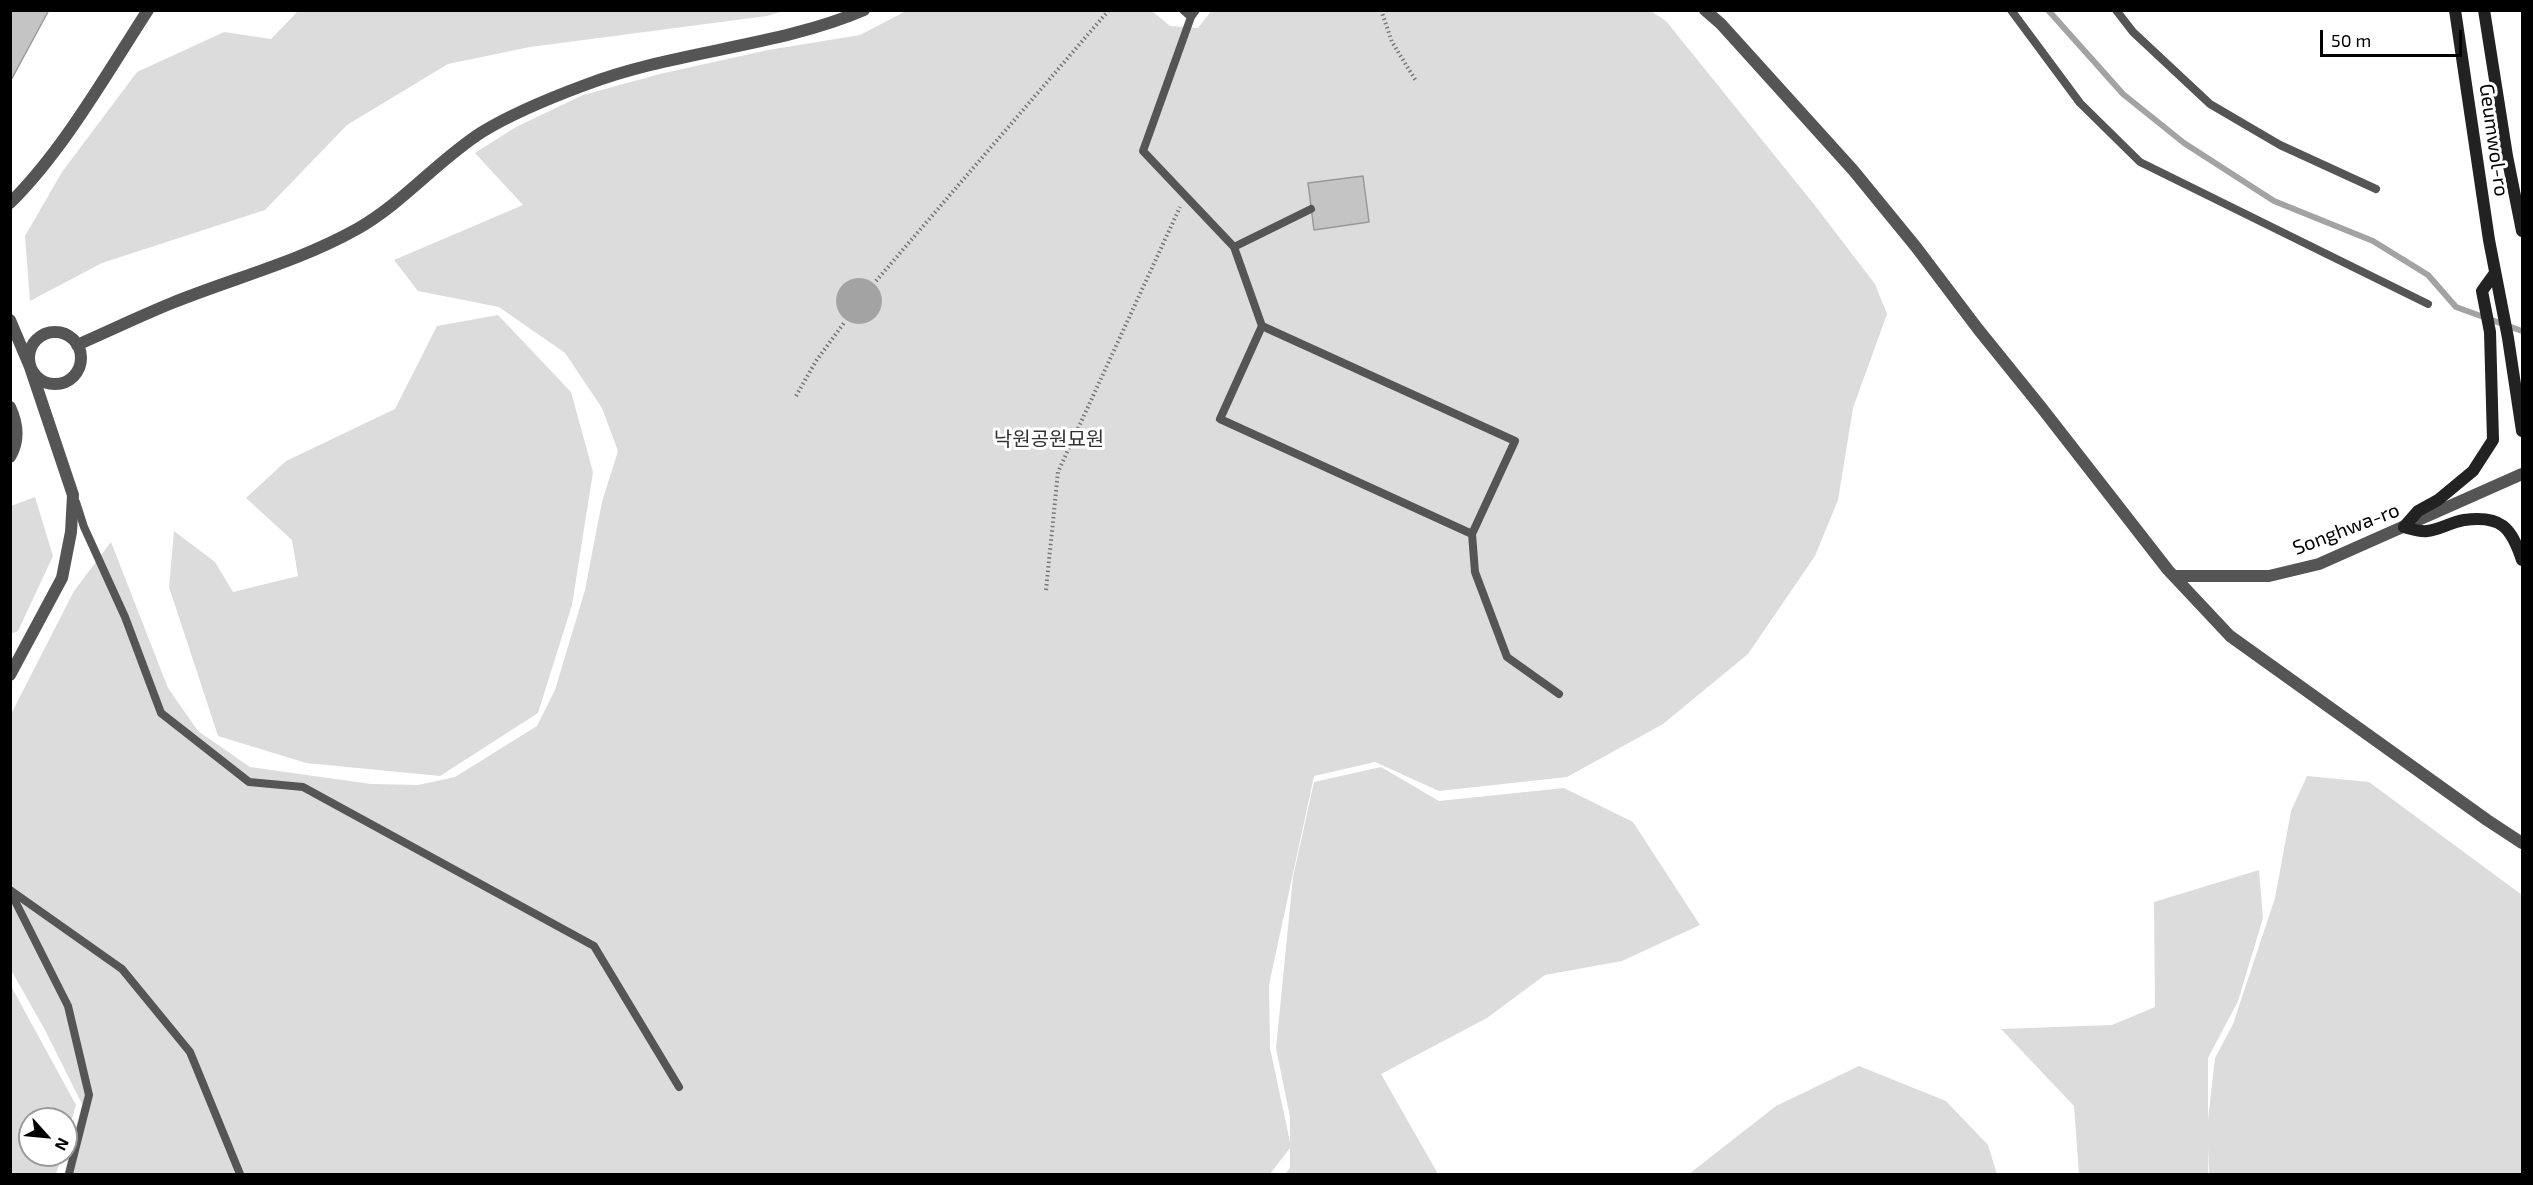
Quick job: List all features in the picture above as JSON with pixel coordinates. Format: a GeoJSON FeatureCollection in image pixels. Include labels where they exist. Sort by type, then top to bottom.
{"type":"FeatureCollection","features":[{"type":"Feature","properties":{"kind":"main road","name":"Geumwol-ro"},"geometry":{"type":"LineString","coordinates":[[2455,10],[2489,240],[2523,431]]}},
{"type":"Feature","properties":{"kind":"main road","name":"Geumwol-ro"},"geometry":{"type":"LineString","coordinates":[[2484,10],[2507,156],[2523,231]]}},
{"type":"Feature","properties":{"kind":"main road"},"geometry":{"type":"LineString","coordinates":[[2404,528],[2418,511],[2438,500],[2473,471],[2493,440],[2490,332],[2482,291],[2495,273]]}},
{"type":"Feature","properties":{"kind":"main road"},"geometry":{"type":"LineString","coordinates":[[2404,528],[2426,531],[2463,520],[2492,521],[2505,527],[2514,536],[2523,560]]}},
{"type":"Feature","properties":{"kind":"street"},"geometry":{"type":"LineString","coordinates":[[10,203],[26,188],[81,112],[148,10]]}},
{"type":"Feature","properties":{"kind":"street"},"geometry":{"type":"LineString","coordinates":[[77,345],[173,302],[264,272],[317,250],[359,228],[482,132],[586,84],[806,29],[864,10]]}},
{"type":"Feature","properties":{"kind":"street"},"geometry":{"type":"LineString","coordinates":[[1705,10],[1721,24],[1853,170],[2174,576],[2230,636],[2523,843]]}},
{"type":"Feature","properties":{"kind":"street"},"geometry":{"type":"LineString","coordinates":[[10,320],[30,367],[34,375],[49,384],[66,382],[78,370],[81,362],[77,345],[62,333],[43,335],[30,348],[30,367],[73,495],[71,532],[62,578],[10,675]]}},
{"type":"Feature","properties":{"kind":"street"},"geometry":{"type":"LineString","coordinates":[[10,407],[17,430],[17,445],[10,457]]}},
{"type":"Feature","properties":{"kind":"street","name":"Songhwa-ro"},"geometry":{"type":"LineString","coordinates":[[2174,576],[2269,576],[2319,564],[2523,474]]}},
{"type":"Feature","properties":{"kind":"lane"},"geometry":{"type":"LineString","coordinates":[[1183,10],[1194,14],[1143,151],[1234,248],[1262,326],[1220,419],[1472,534]]}},
{"type":"Feature","properties":{"kind":"lane"},"geometry":{"type":"LineString","coordinates":[[2011,10],[2080,103],[2140,162],[2428,304]]}},
{"type":"Feature","properties":{"kind":"lane"},"geometry":{"type":"LineString","coordinates":[[2116,10],[2133,32],[2210,104],[2280,145],[2376,189]]}},
{"type":"Feature","properties":{"kind":"lane"},"geometry":{"type":"LineString","coordinates":[[1234,248],[1311,209]]}},
{"type":"Feature","properties":{"kind":"lane"},"geometry":{"type":"LineString","coordinates":[[1262,326],[1515,441],[1472,534],[1475,572],[1507,657],[1559,694]]}},
{"type":"Feature","properties":{"kind":"lane"},"geometry":{"type":"LineString","coordinates":[[73,495],[84,527],[125,617],[161,713],[249,782],[303,787],[594,945],[679,1087]]}},
{"type":"Feature","properties":{"kind":"lane"},"geometry":{"type":"LineString","coordinates":[[10,891],[68,1006],[89,1095],[69,1174]]}},
{"type":"Feature","properties":{"kind":"lane"},"geometry":{"type":"LineString","coordinates":[[10,891],[123,969],[190,1052],[240,1174]]}},
{"type":"Feature","properties":{"kind":"path"},"geometry":{"type":"LineString","coordinates":[[876,281],[1109,10]]}},
{"type":"Feature","properties":{"kind":"path"},"geometry":{"type":"LineString","coordinates":[[1381,10],[1392,42],[1416,81]]}},
{"type":"Feature","properties":{"kind":"path"},"geometry":{"type":"LineString","coordinates":[[1046,590],[1058,472],[1185,196]]}},
{"type":"Feature","properties":{"kind":"path"},"geometry":{"type":"LineString","coordinates":[[796,396],[816,361],[843,323]]}},
{"type":"Feature","properties":{"kind":"green space"},"geometry":{"type":"Polygon","coordinates":[[[299,10],[784,11],[767,16],[530,47],[448,64],[347,125],[265,210],[102,263],[30,301],[25,236],[62,172],[137,72],[224,32],[271,39],[299,10]]]}},
{"type":"Feature","properties":{"kind":"green space","name":"낙원공원묘원"},"geometry":{"type":"Polygon","coordinates":[[[1212,10],[1651,11],[1666,21],[1813,203],[1875,284],[1887,314],[1853,408],[1838,500],[1815,556],[1748,654],[1663,724],[1567,777],[1439,791],[1375,762],[1314,776],[1269,985],[1270,1048],[1290,1142],[1290,1117],[1276,1048],[1293,877],[1314,782],[1381,767],[1439,801],[1564,788],[1633,822],[1700,925],[1622,961],[1545,975],[1487,1018],[1381,1074],[1438,1174],[1285,1174],[1290,1168],[1290,1148],[1270,1174],[64,1174],[66,1167],[78,1167],[78,1120],[82,1104],[45,1030],[11,970],[10,716],[74,591],[111,542],[168,688],[198,731],[250,767],[371,784],[418,785],[455,777],[537,726],[555,690],[585,590],[602,502],[618,451],[602,408],[565,353],[499,307],[418,291],[394,260],[523,205],[475,153],[516,127],[583,95],[660,74],[768,50],[860,35],[906,11],[1152,11],[1170,26],[1198,28],[1212,10]]]}},
{"type":"Feature","properties":{"kind":"green space"},"geometry":{"type":"Polygon","coordinates":[[[498,315],[571,392],[593,472],[572,605],[538,713],[440,776],[306,763],[218,736],[169,587],[174,531],[215,562],[233,592],[298,576],[292,540],[246,498],[286,461],[395,409],[437,326],[498,315]]]}},
{"type":"Feature","properties":{"kind":"green space"},"geometry":{"type":"Polygon","coordinates":[[[35,497],[53,556],[18,631],[11,634],[11,506],[35,497]]]}},
{"type":"Feature","properties":{"kind":"green space"},"geometry":{"type":"Polygon","coordinates":[[[2307,776],[2369,782],[2522,895],[2522,1174],[2209,1174],[2208,1147],[2208,1174],[2079,1174],[2074,1106],[2001,1029],[2112,1025],[2155,1007],[2154,902],[2259,870],[2263,918],[2238,1001],[2208,1058],[2208,1119],[2215,1058],[2233,1024],[2275,898],[2291,811],[2307,776]]]}},
{"type":"Feature","properties":{"kind":"green space"},"geometry":{"type":"Polygon","coordinates":[[[11,986],[76,1105],[75,1107],[18,1107],[18,1167],[58,1167],[56,1174],[11,1174],[11,986]]]}},
{"type":"Feature","properties":{"kind":"green space"},"geometry":{"type":"Polygon","coordinates":[[[1859,1066],[1946,1101],[1988,1145],[1997,1174],[1689,1174],[1776,1106],[1859,1066]]]}},
{"type":"Feature","properties":{"kind":"shaded area"},"geometry":{"type":"Polygon","coordinates":[[[859,278],[875,285],[882,301],[875,317],[859,324],[843,317],[836,301],[843,285],[859,278]]]}},
{"type":"Feature","properties":{"kind":"building"},"geometry":{"type":"Polygon","coordinates":[[[10,10],[49,10],[10,82],[10,10]]]}},
{"type":"Feature","properties":{"kind":"building"},"geometry":{"type":"Polygon","coordinates":[[[1363,176],[1369,222],[1314,230],[1308,183],[1363,176]]]}},
{"type":"Feature","properties":{"kind":"waterway"},"geometry":{"type":"LineString","coordinates":[[2048,10],[2123,94],[2184,143],[2274,201],[2373,241],[2428,275],[2456,307],[2522,331]]}}]}
